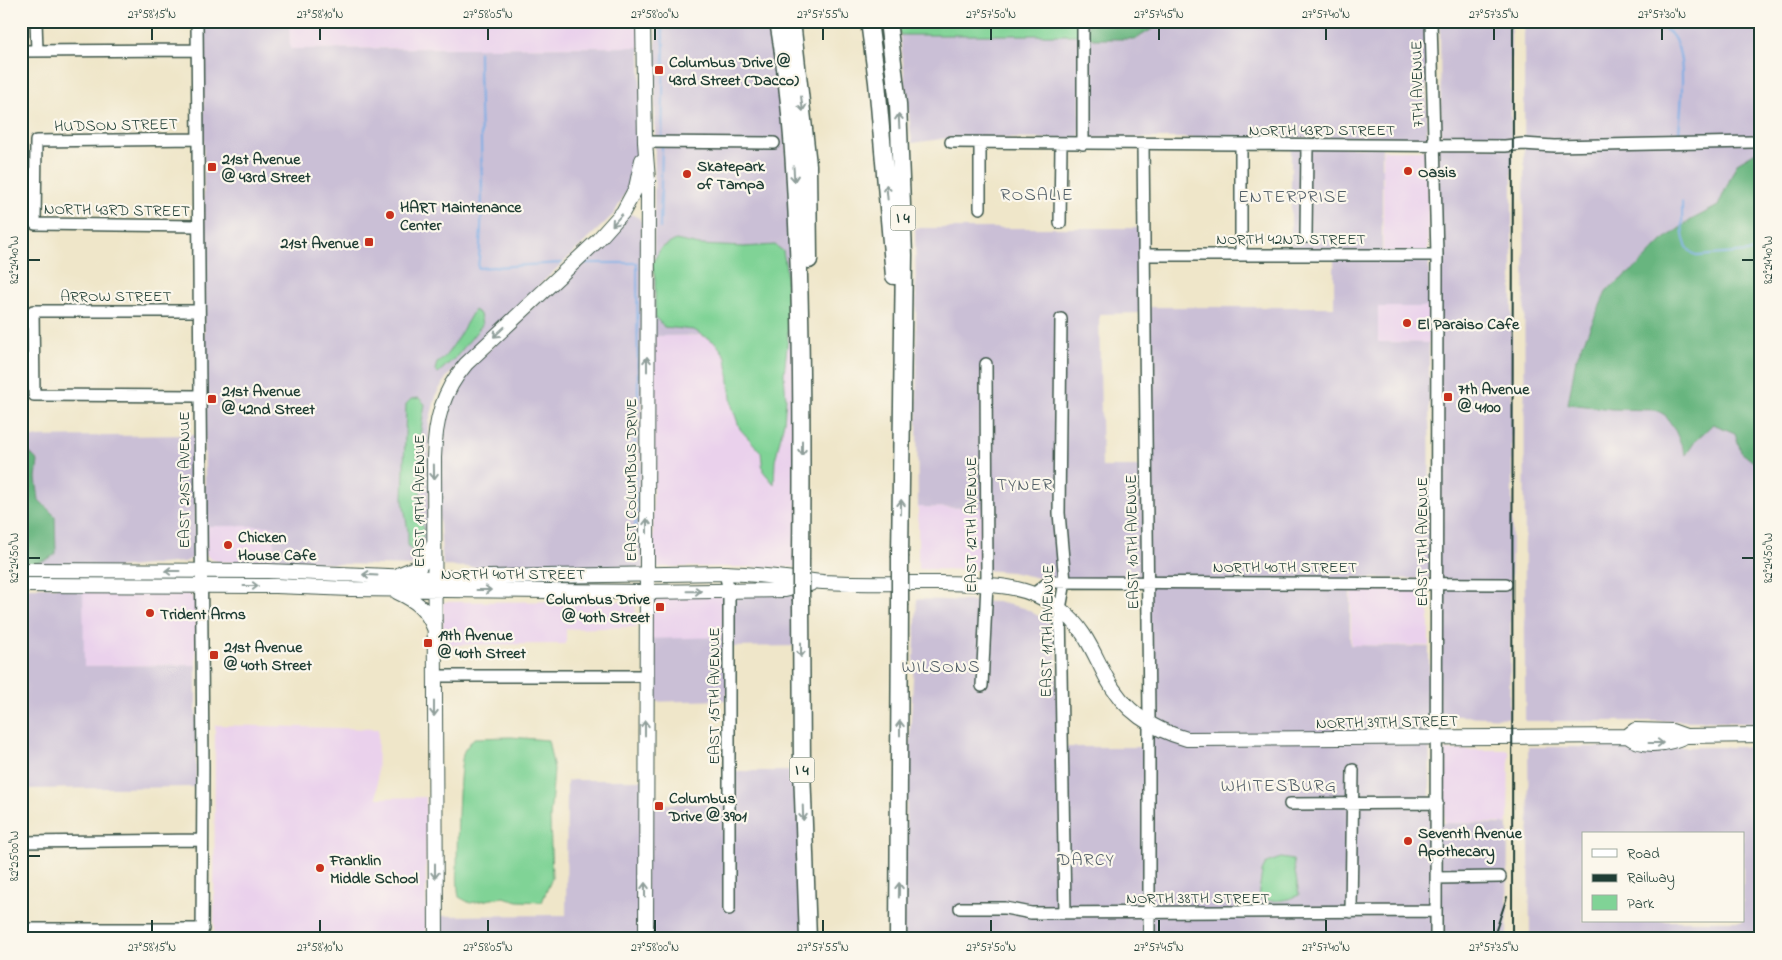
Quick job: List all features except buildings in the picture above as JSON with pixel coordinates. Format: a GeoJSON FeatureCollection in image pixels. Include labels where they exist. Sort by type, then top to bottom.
{"type":"FeatureCollection","features":[{"type":"Feature","properties":{"kind":"highway","name":"I 4"},"geometry":{"type":"LineString","coordinates":[[778,21],[788,96],[796,198],[802,400],[802,768],[808,939]]}},
{"type":"Feature","properties":{"kind":"highway"},"geometry":{"type":"LineString","coordinates":[[792,21],[803,110],[808,174],[808,283],[802,400]]}},
{"type":"Feature","properties":{"kind":"highway"},"geometry":{"type":"LineString","coordinates":[[868,21],[878,82],[903,415]]}},
{"type":"Feature","properties":{"kind":"highway","name":"I 4"},"geometry":{"type":"LineString","coordinates":[[888,21],[898,104],[902,184],[904,313],[900,556],[898,939]]}},
{"type":"Feature","properties":{"kind":"main road","name":"EAST COLUMBUS DRIVE"},"geometry":{"type":"LineString","coordinates":[[643,21],[644,142],[648,180],[647,575],[645,592],[646,939]]}},
{"type":"Feature","properties":{"kind":"main road","name":"EAST 19TH AVENUE"},"geometry":{"type":"LineString","coordinates":[[436,939],[435,434],[439,412],[449,386],[466,364],[597,241],[629,204],[640,173],[644,142]]}},
{"type":"Feature","properties":{"kind":"main road"},"geometry":{"type":"LineString","coordinates":[[629,204],[639,206],[647,213]]}},
{"type":"Feature","properties":{"kind":"main road"},"geometry":{"type":"LineString","coordinates":[[435,629],[430,616],[419,603],[392,583],[420,566],[436,541]]}},
{"type":"Feature","properties":{"kind":"main road","name":"NORTH 40TH STREET"},"geometry":{"type":"LineString","coordinates":[[21,570],[268,571],[392,583]]}},
{"type":"Feature","properties":{"kind":"main road"},"geometry":{"type":"LineString","coordinates":[[89,571],[89,586]]}},
{"type":"Feature","properties":{"kind":"main road","name":"NORTH 40TH STREET"},"geometry":{"type":"LineString","coordinates":[[436,584],[725,572],[760,574],[823,582],[987,584],[1014,587],[1035,593],[1060,608],[1077,624],[1119,699],[1149,725]]}},
{"type":"Feature","properties":{"kind":"main road","name":"NORTH 40TH STREET"},"geometry":{"type":"LineString","coordinates":[[21,586],[392,583],[645,592],[785,590],[823,582]]}},
{"type":"Feature","properties":{"kind":"main road","name":"NORTH 39TH STREET"},"geometry":{"type":"LineString","coordinates":[[1149,725],[1180,737],[1196,740],[1628,736],[1637,743],[1671,743],[1686,736],[1761,736]]}},
{"type":"Feature","properties":{"kind":"street"},"geometry":{"type":"LineString","coordinates":[[36,21],[37,51]]}},
{"type":"Feature","properties":{"kind":"street","name":"EAST 21ST AVENUE"},"geometry":{"type":"LineString","coordinates":[[197,21],[200,571],[202,586],[202,934]]}},
{"type":"Feature","properties":{"kind":"street"},"geometry":{"type":"LineString","coordinates":[[1082,144],[1083,21]]}},
{"type":"Feature","properties":{"kind":"street","name":"7TH AVENUE"},"geometry":{"type":"LineString","coordinates":[[1431,21],[1433,146]]}},
{"type":"Feature","properties":{"kind":"street"},"geometry":{"type":"LineString","coordinates":[[21,51],[197,50]]}},
{"type":"Feature","properties":{"kind":"street","name":"HUDSON STREET"},"geometry":{"type":"LineString","coordinates":[[35,224],[36,141],[197,139]]}},
{"type":"Feature","properties":{"kind":"street"},"geometry":{"type":"LineString","coordinates":[[644,142],[774,143]]}},
{"type":"Feature","properties":{"kind":"street","name":"NORTH 43RD STREET"},"geometry":{"type":"LineString","coordinates":[[951,142],[980,144],[1433,146],[1752,142]]}},
{"type":"Feature","properties":{"kind":"street"},"geometry":{"type":"LineString","coordinates":[[980,144],[980,208]]}},
{"type":"Feature","properties":{"kind":"street"},"geometry":{"type":"LineString","coordinates":[[1060,144],[1060,223]]}},
{"type":"Feature","properties":{"kind":"street","name":"EAST 10TH AVENUE"},"geometry":{"type":"LineString","coordinates":[[1143,144],[1149,725],[1149,939]]}},
{"type":"Feature","properties":{"kind":"street"},"geometry":{"type":"LineString","coordinates":[[1241,145],[1241,255]]}},
{"type":"Feature","properties":{"kind":"street"},"geometry":{"type":"LineString","coordinates":[[1306,237],[1307,145]]}},
{"type":"Feature","properties":{"kind":"street","name":"EAST 7TH AVENUE"},"geometry":{"type":"LineString","coordinates":[[1433,146],[1437,255],[1436,939]]}},
{"type":"Feature","properties":{"kind":"street","name":"NORTH 43RD STREET"},"geometry":{"type":"LineString","coordinates":[[35,224],[198,226]]}},
{"type":"Feature","properties":{"kind":"street","name":"NORTH 42ND STREET"},"geometry":{"type":"LineString","coordinates":[[1144,255],[1437,255]]}},
{"type":"Feature","properties":{"kind":"street","name":"ARROW STREET"},"geometry":{"type":"LineString","coordinates":[[198,311],[33,311],[34,395],[199,396]]}},
{"type":"Feature","properties":{"kind":"street","name":"EAST 11TH AVENUE"},"geometry":{"type":"LineString","coordinates":[[1061,319],[1059,513],[1065,582],[1060,608],[1065,913]]}},
{"type":"Feature","properties":{"kind":"street","name":"EAST 12TH AVENUE"},"geometry":{"type":"LineString","coordinates":[[982,686],[987,584],[986,364]]}},
{"type":"Feature","properties":{"kind":"street","name":"EAST 15TH AVENUE"},"geometry":{"type":"LineString","coordinates":[[725,572],[729,591],[729,909]]}},
{"type":"Feature","properties":{"kind":"street","name":"NORTH 40TH STREET"},"geometry":{"type":"LineString","coordinates":[[1035,593],[1049,582],[1506,584]]}},
{"type":"Feature","properties":{"kind":"street"},"geometry":{"type":"LineString","coordinates":[[434,676],[645,676]]}},
{"type":"Feature","properties":{"kind":"street"},"geometry":{"type":"LineString","coordinates":[[1351,912],[1353,770]]}},
{"type":"Feature","properties":{"kind":"street"},"geometry":{"type":"LineString","coordinates":[[1290,804],[1353,802],[1436,803]]}},
{"type":"Feature","properties":{"kind":"street"},"geometry":{"type":"LineString","coordinates":[[21,842],[202,840]]}},
{"type":"Feature","properties":{"kind":"street"},"geometry":{"type":"LineString","coordinates":[[1436,878],[1500,877]]}},
{"type":"Feature","properties":{"kind":"street","name":"NORTH 38TH STREET"},"geometry":{"type":"LineString","coordinates":[[960,908],[1005,908],[1027,913],[1436,911]]}},
{"type":"Feature","properties":{"kind":"street"},"geometry":{"type":"LineString","coordinates":[[21,929],[202,934]]}},
{"type":"Feature","properties":{"kind":"shaded area"},"geometry":{"type":"Polygon","coordinates":[[[203,21],[289,21],[290,49],[640,47],[642,144],[632,181],[614,214],[491,331],[446,378],[437,393],[429,422],[429,540],[412,566],[274,562],[274,526],[205,526],[203,21]]]}},
{"type":"Feature","properties":{"kind":"shaded area"},"geometry":{"type":"Polygon","coordinates":[[[289,21],[640,21],[640,47],[289,49],[289,21]]]}},
{"type":"Feature","properties":{"kind":"shaded area"},"geometry":{"type":"Polygon","coordinates":[[[656,21],[776,21],[802,334],[653,336],[656,21]]]}},
{"type":"Feature","properties":{"kind":"shaded area"},"geometry":{"type":"Polygon","coordinates":[[[1086,21],[1426,21],[1427,138],[1086,138],[1086,21]]]}},
{"type":"Feature","properties":{"kind":"shaded area"},"geometry":{"type":"Polygon","coordinates":[[[1440,21],[1511,21],[1511,143],[1441,142],[1440,21]]]}},
{"type":"Feature","properties":{"kind":"shaded area"},"geometry":{"type":"Polygon","coordinates":[[[1524,21],[1761,21],[1761,724],[1706,721],[1525,721],[1524,21]]]}},
{"type":"Feature","properties":{"kind":"shaded area"},"geometry":{"type":"Polygon","coordinates":[[[900,35],[1081,35],[1080,139],[949,138],[912,143],[900,35]]]}},
{"type":"Feature","properties":{"kind":"shaded area"},"geometry":{"type":"Polygon","coordinates":[[[1291,147],[1382,147],[1382,253],[1291,253],[1291,147]]]}},
{"type":"Feature","properties":{"kind":"shaded area"},"geometry":{"type":"Polygon","coordinates":[[[1438,147],[1512,147],[1512,533],[1509,718],[1438,715],[1438,147]]]}},
{"type":"Feature","properties":{"kind":"shaded area"},"geometry":{"type":"Polygon","coordinates":[[[1383,150],[1428,150],[1428,252],[1383,252],[1383,150]]]}},
{"type":"Feature","properties":{"kind":"shaded area"},"geometry":{"type":"Polygon","coordinates":[[[631,214],[639,218],[642,223],[644,574],[443,566],[438,502],[440,432],[447,404],[462,376],[631,214]]]}},
{"type":"Feature","properties":{"kind":"shaded area"},"geometry":{"type":"Polygon","coordinates":[[[915,228],[1143,228],[1142,313],[1099,314],[1102,467],[1143,467],[1145,582],[1067,584],[1011,572],[983,570],[983,508],[918,507],[915,228]]]}},
{"type":"Feature","properties":{"kind":"shaded area"},"geometry":{"type":"Polygon","coordinates":[[[1334,257],[1429,259],[1429,307],[1378,307],[1378,342],[1429,343],[1430,579],[1350,578],[1350,645],[1429,647],[1430,823],[1508,824],[1507,939],[1150,939],[1146,307],[1334,307],[1334,257]]]}},
{"type":"Feature","properties":{"kind":"shaded area"},"geometry":{"type":"Polygon","coordinates":[[[1378,307],[1429,307],[1429,343],[1378,342],[1378,307]]]}},
{"type":"Feature","properties":{"kind":"shaded area"},"geometry":{"type":"Polygon","coordinates":[[[802,334],[801,567],[653,567],[653,336],[802,334]]]}},
{"type":"Feature","properties":{"kind":"shaded area"},"geometry":{"type":"Polygon","coordinates":[[[196,435],[196,554],[191,559],[185,562],[92,570],[21,569],[21,437],[196,435]]]}},
{"type":"Feature","properties":{"kind":"shaded area"},"geometry":{"type":"Polygon","coordinates":[[[918,507],[984,508],[983,570],[918,569],[918,507]]]}},
{"type":"Feature","properties":{"kind":"shaded area"},"geometry":{"type":"Polygon","coordinates":[[[205,526],[275,526],[274,562],[219,562],[209,558],[205,553],[205,526]]]}},
{"type":"Feature","properties":{"kind":"shaded area"},"geometry":{"type":"Polygon","coordinates":[[[802,582],[804,646],[729,647],[728,587],[802,582]]]}},
{"type":"Feature","properties":{"kind":"shaded area"},"geometry":{"type":"Polygon","coordinates":[[[1429,586],[1429,646],[1351,645],[1351,587],[1429,586]]]}},
{"type":"Feature","properties":{"kind":"shaded area"},"geometry":{"type":"Polygon","coordinates":[[[21,587],[83,587],[84,666],[196,665],[196,787],[21,789],[21,587]]]}},
{"type":"Feature","properties":{"kind":"shaded area"},"geometry":{"type":"Polygon","coordinates":[[[83,587],[185,592],[190,594],[196,602],[196,665],[83,666],[83,587]]]}},
{"type":"Feature","properties":{"kind":"shaded area"},"geometry":{"type":"Polygon","coordinates":[[[728,588],[727,640],[646,642],[647,590],[728,588]]]}},
{"type":"Feature","properties":{"kind":"shaded area"},"geometry":{"type":"Polygon","coordinates":[[[917,599],[997,602],[1024,608],[1040,617],[1055,627],[1060,747],[1148,747],[1147,939],[900,939],[917,599]]]}},
{"type":"Feature","properties":{"kind":"shaded area"},"geometry":{"type":"Polygon","coordinates":[[[633,601],[635,604],[637,627],[566,629],[566,644],[443,645],[443,602],[633,601]]]}},
{"type":"Feature","properties":{"kind":"shaded area"},"geometry":{"type":"Polygon","coordinates":[[[727,637],[727,700],[646,702],[646,639],[727,637]]]}},
{"type":"Feature","properties":{"kind":"shaded area","name":"Franklin Middle School"},"geometry":{"type":"Polygon","coordinates":[[[215,725],[378,729],[377,798],[426,797],[426,939],[214,939],[215,725]]]}},
{"type":"Feature","properties":{"kind":"shaded area"},"geometry":{"type":"Polygon","coordinates":[[[1528,747],[1761,747],[1761,939],[1530,939],[1528,747]]]}},
{"type":"Feature","properties":{"kind":"shaded area"},"geometry":{"type":"Polygon","coordinates":[[[1444,750],[1509,750],[1508,823],[1444,823],[1444,750]]]}},
{"type":"Feature","properties":{"kind":"shaded area"},"geometry":{"type":"Polygon","coordinates":[[[729,771],[805,771],[805,939],[646,939],[646,804],[729,803],[729,771]]]}},
{"type":"Feature","properties":{"kind":"shaded area"},"geometry":{"type":"Polygon","coordinates":[[[643,780],[643,939],[437,939],[437,916],[566,915],[567,781],[643,780]]]}},
{"type":"Feature","properties":{"kind":"shaded area"},"geometry":{"type":"Polygon","coordinates":[[[196,930],[196,939],[92,939],[92,931],[196,930]]]}},
{"type":"Feature","properties":{"kind":"green space"},"geometry":{"type":"Polygon","coordinates":[[[897,21],[1081,21],[1081,35],[900,35],[897,21]]]}},
{"type":"Feature","properties":{"kind":"green space"},"geometry":{"type":"Polygon","coordinates":[[[1089,21],[1195,21],[1193,25],[1157,26],[1136,39],[1093,39],[1086,34],[1089,21]]]}},
{"type":"Feature","properties":{"kind":"green space"},"geometry":{"type":"Polygon","coordinates":[[[1761,149],[1761,468],[1741,452],[1735,433],[1713,424],[1696,440],[1686,455],[1674,428],[1665,415],[1656,410],[1612,409],[1568,404],[1576,359],[1607,290],[1638,266],[1662,241],[1691,220],[1718,206],[1737,163],[1761,149]]]}},
{"type":"Feature","properties":{"kind":"green space"},"geometry":{"type":"Polygon","coordinates":[[[676,240],[699,245],[744,247],[775,245],[783,251],[786,268],[788,338],[784,374],[786,399],[784,422],[775,461],[774,484],[763,471],[761,452],[740,429],[732,406],[726,357],[716,343],[694,330],[664,327],[655,317],[655,279],[652,264],[661,248],[676,240]]]}},
{"type":"Feature","properties":{"kind":"green space"},"geometry":{"type":"Polygon","coordinates":[[[474,310],[480,314],[482,325],[456,357],[438,373],[435,370],[437,363],[451,348],[474,310]]]}},
{"type":"Feature","properties":{"kind":"green space"},"geometry":{"type":"Polygon","coordinates":[[[419,398],[425,404],[419,442],[421,482],[419,517],[424,528],[422,540],[417,547],[411,550],[408,546],[408,531],[403,500],[406,404],[411,399],[419,398]]]}},
{"type":"Feature","properties":{"kind":"green space"},"geometry":{"type":"Polygon","coordinates":[[[21,444],[38,461],[36,478],[39,500],[55,516],[56,554],[30,564],[21,562],[21,444]]]}},
{"type":"Feature","properties":{"kind":"green space"},"geometry":{"type":"Polygon","coordinates":[[[511,737],[548,740],[554,770],[550,818],[552,878],[542,902],[518,901],[503,897],[470,903],[459,897],[458,887],[459,799],[464,751],[474,738],[511,737]]]}},
{"type":"Feature","properties":{"kind":"green space"},"geometry":{"type":"Polygon","coordinates":[[[1281,858],[1293,860],[1299,895],[1278,901],[1258,898],[1262,872],[1266,863],[1281,858]]]}},
{"type":"Feature","properties":{"kind":"green space"},"geometry":{"type":"Polygon","coordinates":[[[21,931],[92,931],[92,939],[21,939],[21,931]]]}},
{"type":"Feature","properties":{"kind":"waterway"},"geometry":{"type":"LineString","coordinates":[[661,21],[664,45],[662,139]]}},
{"type":"Feature","properties":{"kind":"waterway"},"geometry":{"type":"LineString","coordinates":[[1561,21],[1577,28],[1601,29],[1650,26],[1669,32],[1676,42],[1682,73],[1679,134]]}},
{"type":"Feature","properties":{"kind":"waterway"},"geometry":{"type":"LineString","coordinates":[[479,52],[482,214],[478,268],[562,263]]}},
{"type":"Feature","properties":{"kind":"waterway"},"geometry":{"type":"LineString","coordinates":[[660,228],[662,146]]}},
{"type":"Feature","properties":{"kind":"waterway"},"geometry":{"type":"LineString","coordinates":[[1682,202],[1684,241],[1687,247],[1698,256],[1761,251]]}},
{"type":"Feature","properties":{"kind":"waterway"},"geometry":{"type":"LineString","coordinates":[[583,263],[637,263],[638,399],[634,452],[638,469],[635,484],[637,505],[635,529]]}},
{"type":"Feature","properties":{"kind":"railway"},"geometry":{"type":"LineString","coordinates":[[1512,939],[1513,21]]}},
{"type":"Feature","properties":{"kind":"railway"},"geometry":{"type":"LineString","coordinates":[[1493,939],[1507,897]]}},
{"type":"Feature","properties":{"kind":"place","name":"Columbus Drive @ 43rd Street (Dacco)"},"geometry":{"type":"Point","coordinates":[659,70]}},
{"type":"Feature","properties":{"kind":"place","name":"21st Avenue @ 43rd Street"},"geometry":{"type":"Point","coordinates":[212,167]}},
{"type":"Feature","properties":{"kind":"place","name":"Oasis"},"geometry":{"type":"Point","coordinates":[1408,171]}},
{"type":"Feature","properties":{"kind":"place","name":"Skatepark of Tampa"},"geometry":{"type":"Point","coordinates":[687,174]}},
{"type":"Feature","properties":{"kind":"place","name":"HART Maintenance Center"},"geometry":{"type":"Point","coordinates":[390,215]}},
{"type":"Feature","properties":{"kind":"place","name":"21st Avenue"},"geometry":{"type":"Point","coordinates":[369,242]}},
{"type":"Feature","properties":{"kind":"place","name":"El Paraiso Cafe"},"geometry":{"type":"Point","coordinates":[1407,323]}},
{"type":"Feature","properties":{"kind":"place","name":"7th Avenue @ 4100"},"geometry":{"type":"Point","coordinates":[1448,397]}},
{"type":"Feature","properties":{"kind":"place","name":"21st Avenue @ 42nd Street"},"geometry":{"type":"Point","coordinates":[212,399]}},
{"type":"Feature","properties":{"kind":"place","name":"Chicken House Cafe"},"geometry":{"type":"Point","coordinates":[228,545]}},
{"type":"Feature","properties":{"kind":"place","name":"Columbus Drive @ 40th Street"},"geometry":{"type":"Point","coordinates":[660,607]}},
{"type":"Feature","properties":{"kind":"place","name":"Trident Arms"},"geometry":{"type":"Point","coordinates":[150,613]}},
{"type":"Feature","properties":{"kind":"place","name":"19th Avenue @ 40th Street"},"geometry":{"type":"Point","coordinates":[428,643]}},
{"type":"Feature","properties":{"kind":"place","name":"21st Avenue @ 40th Street"},"geometry":{"type":"Point","coordinates":[214,655]}},
{"type":"Feature","properties":{"kind":"place","name":"Columbus Drive @ 3901"},"geometry":{"type":"Point","coordinates":[659,806]}},
{"type":"Feature","properties":{"kind":"place","name":"Seventh Avenue Apothecary"},"geometry":{"type":"Point","coordinates":[1408,841]}},
{"type":"Feature","properties":{"kind":"place","name":"Franklin Middle School"},"geometry":{"type":"Point","coordinates":[320,868]}},
{"type":"Feature","properties":{"kind":"district","name":"ROSALIE"},"geometry":{"type":"Point","coordinates":[1037,194]}},
{"type":"Feature","properties":{"kind":"district","name":"ENTERPRISE"},"geometry":{"type":"Point","coordinates":[1293,196]}},
{"type":"Feature","properties":{"kind":"district","name":"TYNER"},"geometry":{"type":"Point","coordinates":[1025,484]}},
{"type":"Feature","properties":{"kind":"district","name":"WILSONS"},"geometry":{"type":"Point","coordinates":[941,666]}},
{"type":"Feature","properties":{"kind":"district","name":"WHITESBURG"},"geometry":{"type":"Point","coordinates":[1279,785]}},
{"type":"Feature","properties":{"kind":"district","name":"DARCY"},"geometry":{"type":"Point","coordinates":[1086,859]}}]}
